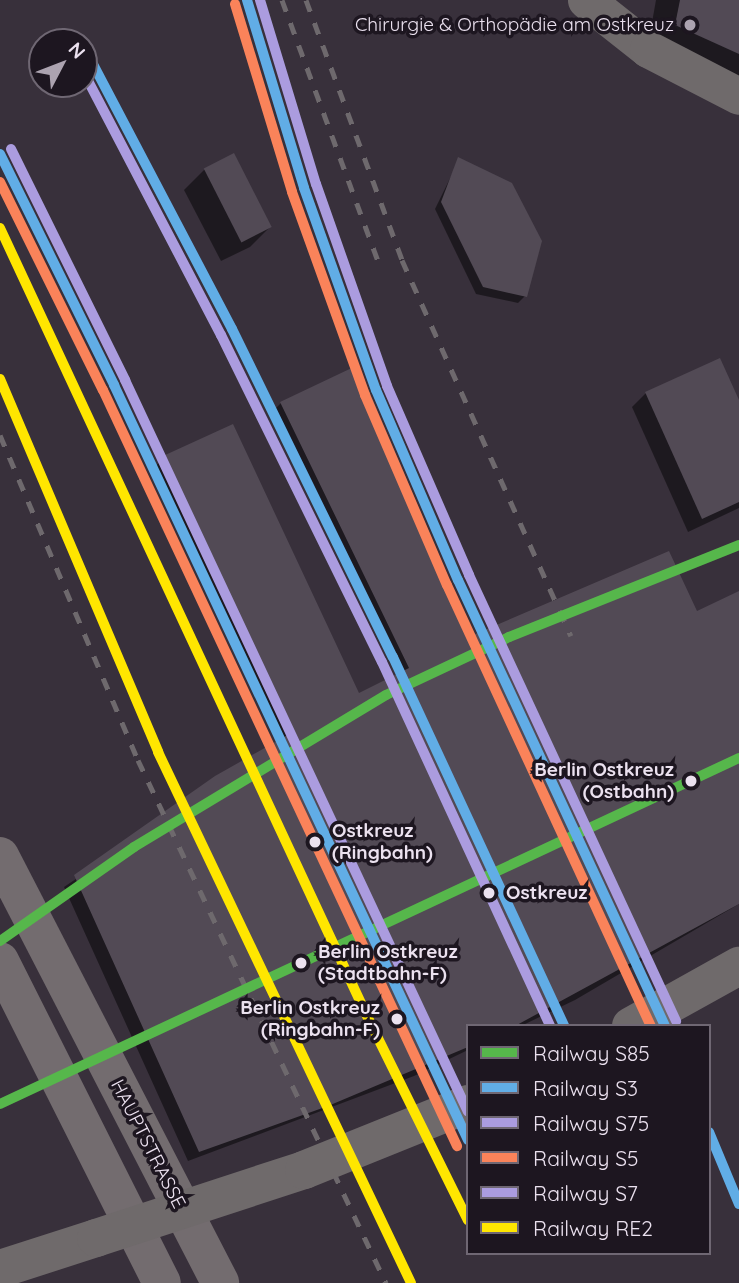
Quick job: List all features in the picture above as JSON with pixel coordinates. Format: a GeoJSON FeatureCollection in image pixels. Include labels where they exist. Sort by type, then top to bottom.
{"type":"FeatureCollection","features":[{"type":"Feature","properties":{"kind":"main road","name":"HAUPTSTRASSE"},"geometry":{"type":"LineString","coordinates":[[0,856],[220,1283]]}},
{"type":"Feature","properties":{"kind":"main road"},"geometry":{"type":"LineString","coordinates":[[0,961],[162,1283]]}},
{"type":"Feature","properties":{"kind":"street"},"geometry":{"type":"LineString","coordinates":[[604,6],[648,50],[739,96]]}},
{"type":"Feature","properties":{"kind":"street"},"geometry":{"type":"LineString","coordinates":[[635,1024],[739,966]]}},
{"type":"Feature","properties":{"kind":"street"},"geometry":{"type":"LineString","coordinates":[[0,1269],[304,1170],[466,1105]]}},
{"type":"Feature","properties":{"kind":"building"},"geometry":{"type":"Polygon","coordinates":[[[680,0],[739,0],[739,54],[675,25],[680,0]]]}},
{"type":"Feature","properties":{"kind":"building"},"geometry":{"type":"Polygon","coordinates":[[[234,153],[272,227],[241,242],[204,168],[234,153]]]}},
{"type":"Feature","properties":{"kind":"building"},"geometry":{"type":"Polygon","coordinates":[[[458,157],[512,183],[542,241],[527,297],[483,287],[441,202],[458,157]]]}},
{"type":"Feature","properties":{"kind":"building"},"geometry":{"type":"Polygon","coordinates":[[[720,358],[739,400],[739,502],[702,519],[645,392],[720,358]]]}},
{"type":"Feature","properties":{"kind":"building"},"geometry":{"type":"Polygon","coordinates":[[[358,365],[473,635],[669,551],[697,611],[739,591],[739,904],[519,1024],[466,1024],[466,1048],[328,1106],[199,1152],[74,875],[215,776],[293,732],[163,456],[233,424],[359,693],[409,668],[280,402],[358,365]]]}},
{"type":"Feature","properties":{"kind":"railway"},"geometry":{"type":"LineString","coordinates":[[282,0],[381,269]]}},
{"type":"Feature","properties":{"kind":"railway"},"geometry":{"type":"LineString","coordinates":[[306,0],[402,260],[571,636]]}},
{"type":"Feature","properties":{"kind":"railway"},"geometry":{"type":"LineString","coordinates":[[0,435],[138,760],[386,1283]]}},
{"type":"Feature","properties":{"kind":"rail line","name":"S3"},"geometry":{"type":"LineString","coordinates":[[247,0],[304,188],[376,390],[458,580],[664,1024]]}},
{"type":"Feature","properties":{"kind":"rail line","name":"S7"},"geometry":{"type":"LineString","coordinates":[[260,0],[316,184],[387,386],[469,575],[676,1021]]}},
{"type":"Feature","properties":{"kind":"rail line","name":"S5"},"geometry":{"type":"LineString","coordinates":[[235,4],[292,192],[365,395],[447,585],[650,1024]]}},
{"type":"Feature","properties":{"kind":"rail line","name":"S3"},"geometry":{"type":"LineString","coordinates":[[98,74],[232,329],[393,657],[563,1024]]}},
{"type":"Feature","properties":{"kind":"rail line","name":"S75"},"geometry":{"type":"LineString","coordinates":[[97,98],[221,335],[382,662],[549,1024]]}},
{"type":"Feature","properties":{"kind":"rail line","name":"S7"},"geometry":{"type":"LineString","coordinates":[[11,149],[125,380],[466,1108]]}},
{"type":"Feature","properties":{"kind":"rail line","name":"S3"},"geometry":{"type":"LineString","coordinates":[[0,154],[114,385],[466,1136]]}},
{"type":"Feature","properties":{"kind":"rail line","name":"S5"},"geometry":{"type":"LineString","coordinates":[[0,182],[103,390],[457,1146]]}},
{"type":"Feature","properties":{"kind":"rail line","name":"RE2"},"geometry":{"type":"LineString","coordinates":[[0,228],[366,1014],[466,1216]]}},
{"type":"Feature","properties":{"kind":"rail line","name":"RE2"},"geometry":{"type":"LineString","coordinates":[[0,379],[158,752],[411,1283]]}},
{"type":"Feature","properties":{"kind":"rail line","name":"S85"},"geometry":{"type":"LineString","coordinates":[[0,941],[134,847],[386,695],[509,637],[739,545]]}},
{"type":"Feature","properties":{"kind":"rail line","name":"S85"},"geometry":{"type":"LineString","coordinates":[[0,1104],[739,758]]}},
{"type":"Feature","properties":{"kind":"rail line","name":"S3"},"geometry":{"type":"LineString","coordinates":[[711,1137],[739,1204]]}},
{"type":"Feature","properties":{"kind":"place","name":"Chirurgie & Orthopädie am Ostkreuz"},"geometry":{"type":"Point","coordinates":[690,25]}},
{"type":"Feature","properties":{"kind":"place","name":"Berlin Ostkreuz (Ostbahn)"},"geometry":{"type":"Point","coordinates":[691,781]}},
{"type":"Feature","properties":{"kind":"place","name":"Ostkreuz (Ringbahn)"},"geometry":{"type":"Point","coordinates":[315,842]}},
{"type":"Feature","properties":{"kind":"place","name":"Ostkreuz"},"geometry":{"type":"Point","coordinates":[489,893]}},
{"type":"Feature","properties":{"kind":"place","name":"Berlin Ostkreuz (Stadtbahn-F)"},"geometry":{"type":"Point","coordinates":[301,963]}},
{"type":"Feature","properties":{"kind":"place","name":"Berlin Ostkreuz (Ringbahn-F)"},"geometry":{"type":"Point","coordinates":[397,1019]}}]}
